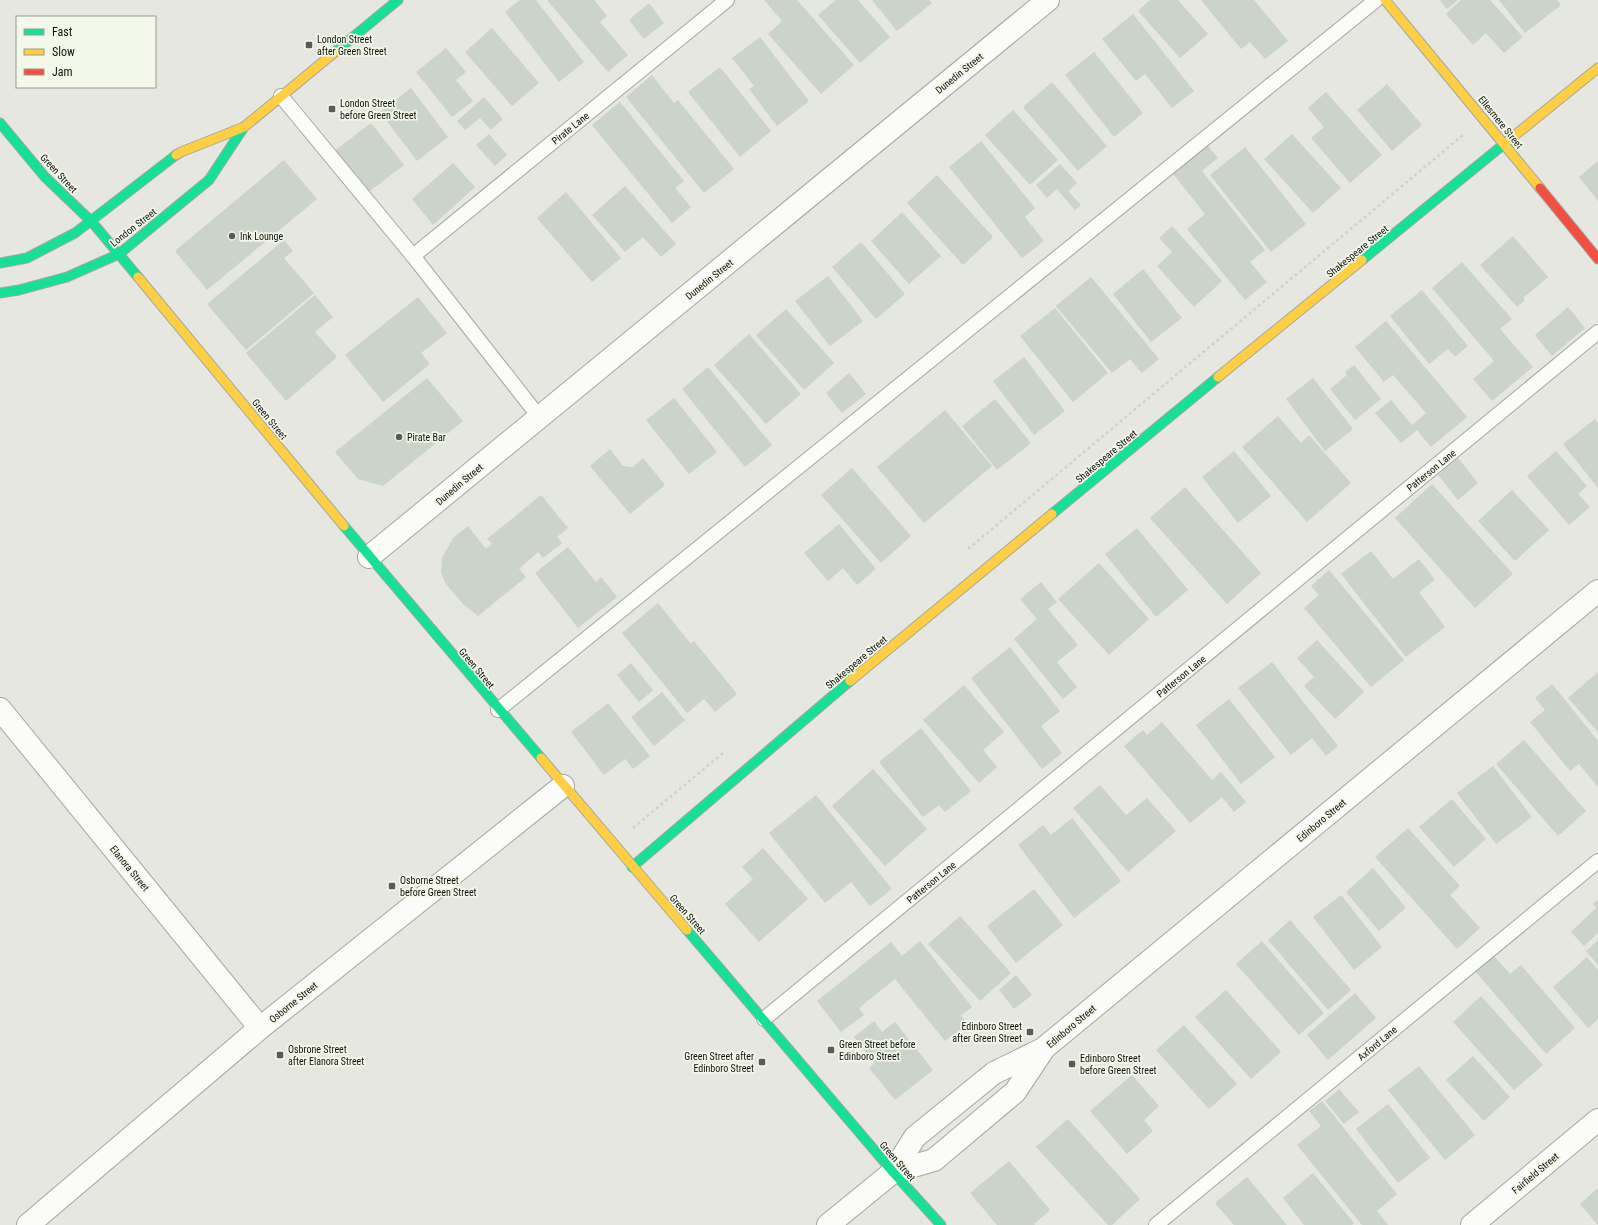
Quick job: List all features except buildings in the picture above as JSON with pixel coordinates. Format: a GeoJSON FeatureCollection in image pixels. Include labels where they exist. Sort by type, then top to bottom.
{"type":"FeatureCollection","features":[{"type":"Feature","properties":{"kind":"main road","name":"London Street"},"geometry":{"type":"LineString","coordinates":[[0,293],[19,290],[67,277],[119,254],[209,180],[244,127],[398,0]]}},
{"type":"Feature","properties":{"kind":"main road","name":"Ellesmere Street"},"geometry":{"type":"LineString","coordinates":[[1385,0],[1598,259]]}},
{"type":"Feature","properties":{"kind":"main road","name":"Shakespeare Street"},"geometry":{"type":"LineString","coordinates":[[632,867],[820,706],[1221,375],[1598,68]]}},
{"type":"Feature","properties":{"kind":"main road","name":"Green Street"},"geometry":{"type":"LineString","coordinates":[[0,123],[45,177],[92,222],[369,557],[498,710],[940,1225]]}},
{"type":"Feature","properties":{"kind":"main road","name":"London Street"},"geometry":{"type":"LineString","coordinates":[[0,263],[27,258],[75,233],[92,222],[181,152],[244,127]]}},
{"type":"Feature","properties":{"kind":"street","name":"Dunedin Street"},"geometry":{"type":"LineString","coordinates":[[369,557],[1048,0]]}},
{"type":"Feature","properties":{"kind":"street","name":"Edinboro Street"},"geometry":{"type":"LineString","coordinates":[[828,1225],[893,1172],[914,1137],[994,1073],[1043,1048],[1598,591]]}},
{"type":"Feature","properties":{"kind":"street","name":"Elanora Street"},"geometry":{"type":"LineString","coordinates":[[0,708],[260,1028]]}},
{"type":"Feature","properties":{"kind":"street","name":"Osborne Street"},"geometry":{"type":"LineString","coordinates":[[28,1225],[260,1028],[563,786]]}},
{"type":"Feature","properties":{"kind":"street","name":"Edinboro Street"},"geometry":{"type":"LineString","coordinates":[[893,1172],[934,1160],[1015,1092],[1043,1048]]}},
{"type":"Feature","properties":{"kind":"street","name":"Fairfield Street"},"geometry":{"type":"LineString","coordinates":[[1472,1225],[1598,1120]]}},
{"type":"Feature","properties":{"kind":"lane","name":"Pirate Lane"},"geometry":{"type":"LineString","coordinates":[[413,256],[726,0]]}},
{"type":"Feature","properties":{"kind":"lane"},"geometry":{"type":"LineString","coordinates":[[498,710],[1376,0]]}},
{"type":"Feature","properties":{"kind":"lane"},"geometry":{"type":"LineString","coordinates":[[281,96],[413,256],[540,418]]}},
{"type":"Feature","properties":{"kind":"lane","name":"Patterson Lane"},"geometry":{"type":"LineString","coordinates":[[764,1019],[1598,332]]}},
{"type":"Feature","properties":{"kind":"lane","name":"Axford Lane"},"geometry":{"type":"LineString","coordinates":[[1156,1225],[1598,861]]}},
{"type":"Feature","properties":{"kind":"path"},"geometry":{"type":"LineString","coordinates":[[962,553],[1483,118]]}},
{"type":"Feature","properties":{"kind":"path"},"geometry":{"type":"LineString","coordinates":[[613,845],[729,748]]}},
{"type":"Feature","properties":{"kind":"traffic: fast"},"geometry":{"type":"LineString","coordinates":[[335,52],[398,0]]}},
{"type":"Feature","properties":{"kind":"traffic: fast"},"geometry":{"type":"LineString","coordinates":[[0,123],[45,177],[92,222],[138,277]]}},
{"type":"Feature","properties":{"kind":"traffic: fast"},"geometry":{"type":"LineString","coordinates":[[0,293],[19,290],[67,277],[119,254],[209,180],[244,127]]}},
{"type":"Feature","properties":{"kind":"traffic: fast"},"geometry":{"type":"LineString","coordinates":[[1362,260],[1509,140]]}},
{"type":"Feature","properties":{"kind":"traffic: fast"},"geometry":{"type":"LineString","coordinates":[[0,263],[27,258],[75,233],[176,155]]}},
{"type":"Feature","properties":{"kind":"traffic: fast"},"geometry":{"type":"LineString","coordinates":[[1052,514],[1218,377]]}},
{"type":"Feature","properties":{"kind":"traffic: fast"},"geometry":{"type":"LineString","coordinates":[[344,526],[541,758]]}},
{"type":"Feature","properties":{"kind":"traffic: fast"},"geometry":{"type":"LineString","coordinates":[[632,867],[850,681]]}},
{"type":"Feature","properties":{"kind":"traffic: fast"},"geometry":{"type":"LineString","coordinates":[[687,930],[893,1172],[941,1225]]}},
{"type":"Feature","properties":{"kind":"traffic: slow"},"geometry":{"type":"LineString","coordinates":[[1385,0],[1540,188]]}},
{"type":"Feature","properties":{"kind":"traffic: slow"},"geometry":{"type":"LineString","coordinates":[[176,155],[244,127],[335,52]]}},
{"type":"Feature","properties":{"kind":"traffic: slow"},"geometry":{"type":"LineString","coordinates":[[1509,140],[1598,68]]}},
{"type":"Feature","properties":{"kind":"traffic: slow"},"geometry":{"type":"LineString","coordinates":[[1218,377],[1362,260]]}},
{"type":"Feature","properties":{"kind":"traffic: slow"},"geometry":{"type":"LineString","coordinates":[[138,277],[344,526]]}},
{"type":"Feature","properties":{"kind":"traffic: slow"},"geometry":{"type":"LineString","coordinates":[[850,681],[1052,514]]}},
{"type":"Feature","properties":{"kind":"traffic: slow"},"geometry":{"type":"LineString","coordinates":[[541,758],[687,930]]}},
{"type":"Feature","properties":{"kind":"traffic: jam"},"geometry":{"type":"LineString","coordinates":[[1540,188],[1598,259]]}},
{"type":"Feature","properties":{"kind":"place","name":"London Street after Green Street"},"geometry":{"type":"Point","coordinates":[309,45]}},
{"type":"Feature","properties":{"kind":"place","name":"London Street before Green Street"},"geometry":{"type":"Point","coordinates":[332,109]}},
{"type":"Feature","properties":{"kind":"place","name":"Ink Lounge"},"geometry":{"type":"Point","coordinates":[232,236]}},
{"type":"Feature","properties":{"kind":"place","name":"Pirate Bar"},"geometry":{"type":"Point","coordinates":[399,437]}},
{"type":"Feature","properties":{"kind":"place","name":"Osborne Street before Green Street"},"geometry":{"type":"Point","coordinates":[392,886]}},
{"type":"Feature","properties":{"kind":"place","name":"Edinboro Street after Green Street"},"geometry":{"type":"Point","coordinates":[1030,1032]}},
{"type":"Feature","properties":{"kind":"place","name":"Green Street before Edinboro Street"},"geometry":{"type":"Point","coordinates":[831,1050]}},
{"type":"Feature","properties":{"kind":"place","name":"Osbrone Street after Elanora Street"},"geometry":{"type":"Point","coordinates":[280,1055]}},
{"type":"Feature","properties":{"kind":"place","name":"Green Street after Edinboro Street"},"geometry":{"type":"Point","coordinates":[762,1062]}},
{"type":"Feature","properties":{"kind":"place","name":"Edinboro Street before Green Street"},"geometry":{"type":"Point","coordinates":[1072,1064]}}]}
